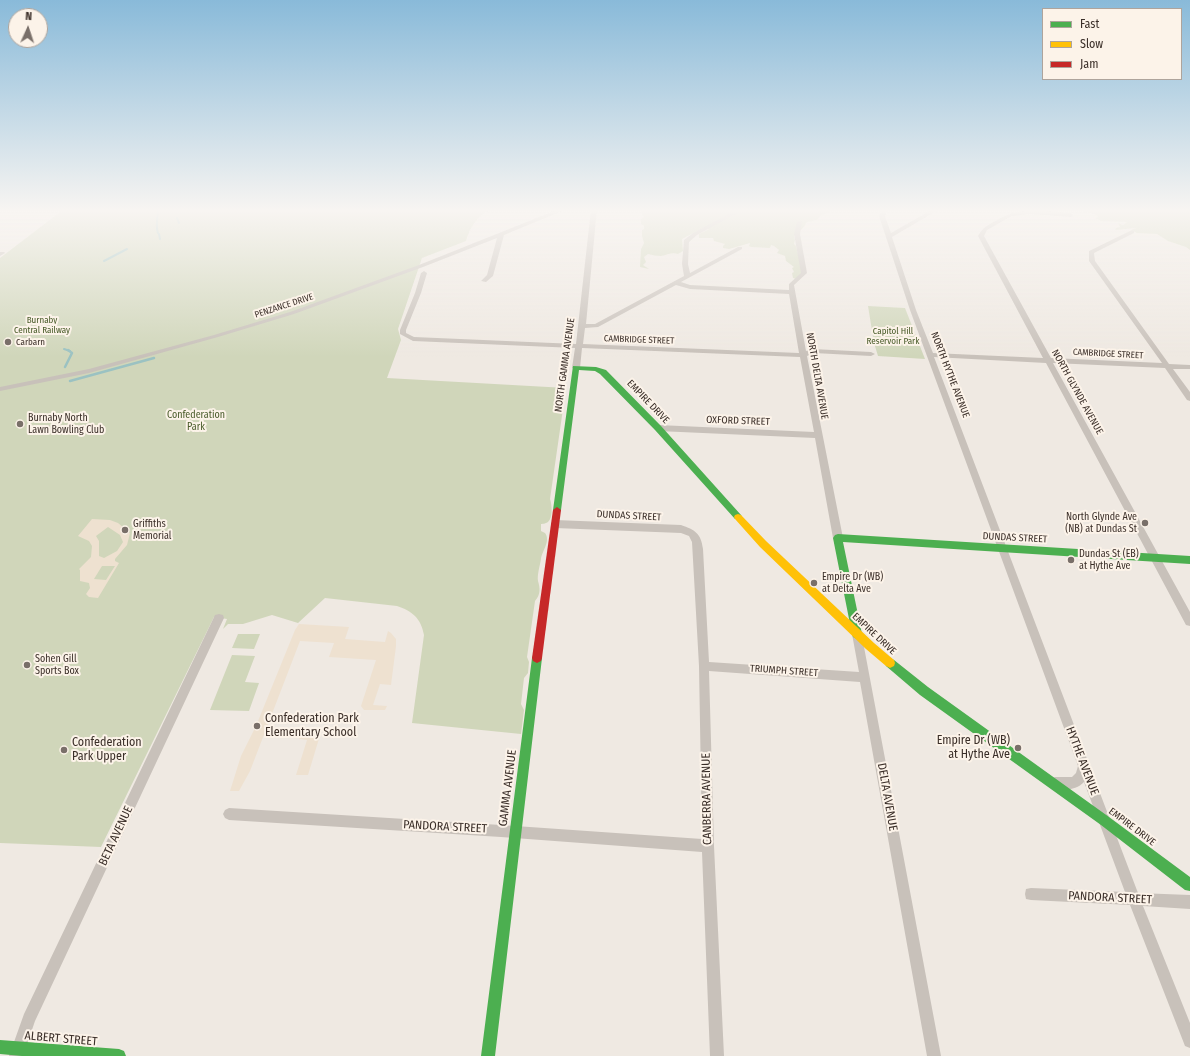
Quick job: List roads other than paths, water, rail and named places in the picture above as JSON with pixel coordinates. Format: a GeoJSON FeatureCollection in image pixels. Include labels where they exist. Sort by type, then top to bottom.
{"type":"FeatureCollection","features":[{"type":"Feature","properties":{"kind":"street","name":"PENZANCE DRIVE"},"geometry":{"type":"LineString","coordinates":[[0,389],[81,373],[266,321],[327,301],[438,258]]}},
{"type":"Feature","properties":{"kind":"street"},"geometry":{"type":"LineString","coordinates":[[484,281],[490,276],[495,258]]}},
{"type":"Feature","properties":{"kind":"street","name":"NORTH GAMMA AVENUE"},"geometry":{"type":"LineString","coordinates":[[554,524],[582,326],[589,258]]}},
{"type":"Feature","properties":{"kind":"street"},"geometry":{"type":"LineString","coordinates":[[685,258],[687,276]]}},
{"type":"Feature","properties":{"kind":"street"},"geometry":{"type":"LineString","coordinates":[[582,326],[596,326],[721,258]]}},
{"type":"Feature","properties":{"kind":"street"},"geometry":{"type":"LineString","coordinates":[[676,283],[690,287],[792,292],[791,284],[804,273],[801,258]]}},
{"type":"Feature","properties":{"kind":"street","name":"NORTH HYTHE AVENUE"},"geometry":{"type":"LineString","coordinates":[[896,258],[1002,549]]}},
{"type":"Feature","properties":{"kind":"street","name":"NORTH GLYNDE AVENUE"},"geometry":{"type":"LineString","coordinates":[[993,258],[1190,622]]}},
{"type":"Feature","properties":{"kind":"street"},"geometry":{"type":"LineString","coordinates":[[1092,258],[1092,261],[1190,398]]}},
{"type":"Feature","properties":{"kind":"street","name":"CAMBRIDGE STREET"},"geometry":{"type":"LineString","coordinates":[[424,273],[418,294],[403,330],[403,334],[406,337],[419,340],[803,355],[813,351],[871,354]]}},
{"type":"Feature","properties":{"kind":"street","name":"NORTH DELTA AVENUE"},"geometry":{"type":"LineString","coordinates":[[792,292],[838,538]]}},
{"type":"Feature","properties":{"kind":"street","name":"CAMBRIDGE STREET"},"geometry":{"type":"LineString","coordinates":[[930,355],[1190,367]]}},
{"type":"Feature","properties":{"kind":"street","name":"EMPIRE DRIVE"},"geometry":{"type":"LineString","coordinates":[[576,368],[596,369],[603,372],[658,428],[763,544],[857,634],[913,682],[1105,821],[1190,885]]}},
{"type":"Feature","properties":{"kind":"street","name":"OXFORD STREET"},"geometry":{"type":"LineString","coordinates":[[658,428],[818,435]]}},
{"type":"Feature","properties":{"kind":"street","name":"DUNDAS STREET"},"geometry":{"type":"LineString","coordinates":[[554,524],[681,529],[692,533],[696,541]]}},
{"type":"Feature","properties":{"kind":"street","name":"GAMMA AVENUE"},"geometry":{"type":"LineString","coordinates":[[488,1056],[554,524]]}},
{"type":"Feature","properties":{"kind":"street","name":"DUNDAS STREET"},"geometry":{"type":"LineString","coordinates":[[838,538],[1190,560]]}},
{"type":"Feature","properties":{"kind":"street","name":"DELTA AVENUE"},"geometry":{"type":"LineString","coordinates":[[838,538],[865,677],[934,1056]]}},
{"type":"Feature","properties":{"kind":"street","name":"CANBERRA AVENUE"},"geometry":{"type":"LineString","coordinates":[[696,541],[701,592],[708,846],[717,1056]]}},
{"type":"Feature","properties":{"kind":"street","name":"HYTHE AVENUE"},"geometry":{"type":"LineString","coordinates":[[1002,549],[1134,899],[1190,1041]]}},
{"type":"Feature","properties":{"kind":"street","name":"BETA AVENUE"},"geometry":{"type":"LineString","coordinates":[[17,1052],[29,1019],[219,618]]}},
{"type":"Feature","properties":{"kind":"street","name":"TRIUMPH STREET"},"geometry":{"type":"LineString","coordinates":[[704,666],[865,677]]}},
{"type":"Feature","properties":{"kind":"street"},"geometry":{"type":"LineString","coordinates":[[1052,783],[1072,784],[1078,781],[1082,776],[1084,764]]}},
{"type":"Feature","properties":{"kind":"street","name":"PANDORA STREET"},"geometry":{"type":"LineString","coordinates":[[229,814],[708,846]]}},
{"type":"Feature","properties":{"kind":"street","name":"PANDORA STREET"},"geometry":{"type":"LineString","coordinates":[[1031,894],[1190,902]]}},
{"type":"Feature","properties":{"kind":"street","name":"ALBERT STREET"},"geometry":{"type":"LineString","coordinates":[[0,1047],[17,1052],[119,1056]]}},
{"type":"Feature","properties":{"kind":"waterway"},"geometry":{"type":"LineString","coordinates":[[104,261],[109,258]]}},
{"type":"Feature","properties":{"kind":"waterway"},"geometry":{"type":"LineString","coordinates":[[64,349],[69,351]]}},
{"type":"Feature","properties":{"kind":"waterway"},"geometry":{"type":"LineString","coordinates":[[65,367],[72,353],[69,351]]}},
{"type":"Feature","properties":{"kind":"waterway"},"geometry":{"type":"LineString","coordinates":[[70,381],[154,358]]}},
{"type":"Feature","properties":{"kind":"place","name":"Carbarn"},"geometry":{"type":"Point","coordinates":[8,342]}},
{"type":"Feature","properties":{"kind":"place","name":"Burnaby North Lawn Bowling Club"},"geometry":{"type":"Point","coordinates":[20,424]}},
{"type":"Feature","properties":{"kind":"place","name":"North Glynde Ave (NB) at Dundas St"},"geometry":{"type":"Point","coordinates":[1145,523]}},
{"type":"Feature","properties":{"kind":"place","name":"Griffiths Memorial"},"geometry":{"type":"Point","coordinates":[125,530]}},
{"type":"Feature","properties":{"kind":"place","name":"Dundas St (EB) at Hythe Ave"},"geometry":{"type":"Point","coordinates":[1071,560]}},
{"type":"Feature","properties":{"kind":"place","name":"Empire Dr (WB) at Delta Ave"},"geometry":{"type":"Point","coordinates":[814,583]}},
{"type":"Feature","properties":{"kind":"place","name":"Sohen Gill Sports Box"},"geometry":{"type":"Point","coordinates":[27,665]}},
{"type":"Feature","properties":{"kind":"place","name":"Confederation Park Elementary School"},"geometry":{"type":"Point","coordinates":[257,726]}},
{"type":"Feature","properties":{"kind":"place","name":"Empire Dr (WB) at Hythe Ave"},"geometry":{"type":"Point","coordinates":[1018,748]}},
{"type":"Feature","properties":{"kind":"place","name":"Confederation Park Upper"},"geometry":{"type":"Point","coordinates":[64,750]}},
{"type":"Feature","properties":{"kind":"park label","name":"Burnaby Central Railway"},"geometry":{"type":"Point","coordinates":[42,326]}},
{"type":"Feature","properties":{"kind":"park label","name":"Capitol Hill Reservoir Park"},"geometry":{"type":"Point","coordinates":[893,336]}},
{"type":"Feature","properties":{"kind":"park label","name":"Confederation Park"},"geometry":{"type":"Point","coordinates":[196,420]}}]}
